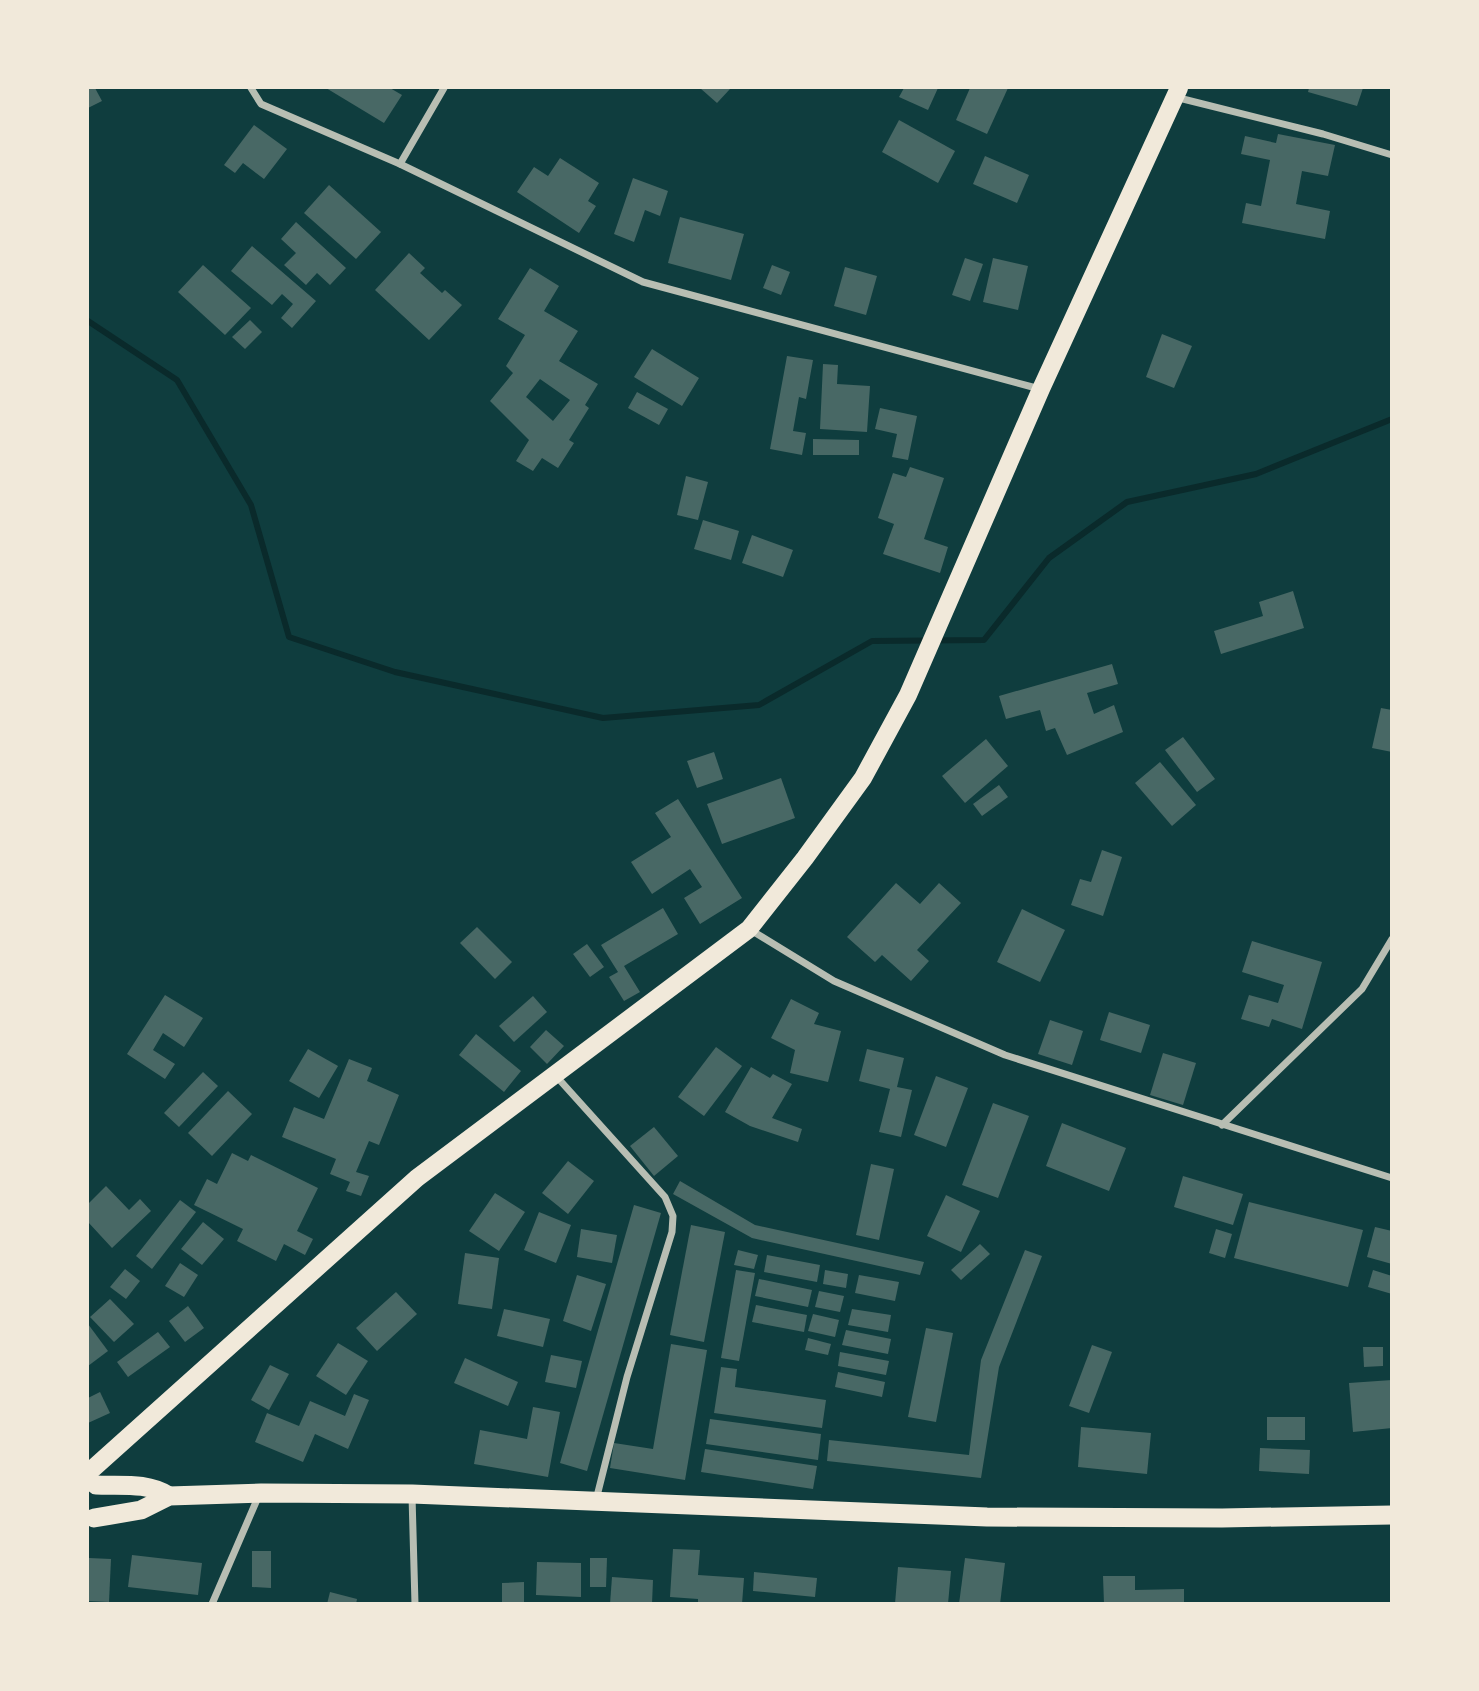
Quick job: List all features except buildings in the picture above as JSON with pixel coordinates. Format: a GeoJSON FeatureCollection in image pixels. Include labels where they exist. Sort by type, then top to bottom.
{"type":"FeatureCollection","features":[{"type":"Feature","properties":{"kind":"highway"},"geometry":{"type":"LineString","coordinates":[[90,1478],[157,1488],[169,1496]]}},
{"type":"Feature","properties":{"kind":"highway"},"geometry":{"type":"LineString","coordinates":[[90,1478],[100,1496],[91,1521]]}},
{"type":"Feature","properties":{"kind":"highway"},"geometry":{"type":"LineString","coordinates":[[91,1521],[141,1510],[169,1496],[261,1493],[412,1494],[987,1517],[1222,1518],[1391,1515]]}},
{"type":"Feature","properties":{"kind":"main road"},"geometry":{"type":"LineString","coordinates":[[90,1478],[417,1178],[749,929],[863,778],[908,695],[1041,389],[1177,92]]}},
{"type":"Feature","properties":{"kind":"street"},"geometry":{"type":"LineString","coordinates":[[251,88],[261,104],[400,164],[643,282],[1041,389]]}},
{"type":"Feature","properties":{"kind":"street"},"geometry":{"type":"LineString","coordinates":[[400,164],[444,88]]}},
{"type":"Feature","properties":{"kind":"street"},"geometry":{"type":"LineString","coordinates":[[1177,92],[1391,155]]}},
{"type":"Feature","properties":{"kind":"street"},"geometry":{"type":"LineString","coordinates":[[749,929],[834,981],[1004,1055],[1391,1178]]}},
{"type":"Feature","properties":{"kind":"street"},"geometry":{"type":"LineString","coordinates":[[1222,1125],[1362,989],[1391,939]]}},
{"type":"Feature","properties":{"kind":"street"},"geometry":{"type":"LineString","coordinates":[[555,1074],[665,1197],[673,1216],[672,1232],[627,1377],[596,1501]]}},
{"type":"Feature","properties":{"kind":"street"},"geometry":{"type":"LineString","coordinates":[[212,1604],[261,1493]]}},
{"type":"Feature","properties":{"kind":"street"},"geometry":{"type":"LineString","coordinates":[[412,1494],[415,1604]]}},
{"type":"Feature","properties":{"kind":"waterway"},"geometry":{"type":"LineString","coordinates":[[88,321],[177,380],[251,505],[289,637],[395,672],[603,718],[759,705],[872,641],[984,640],[1049,558],[1127,502],[1256,474],[1392,419]]}}]}
